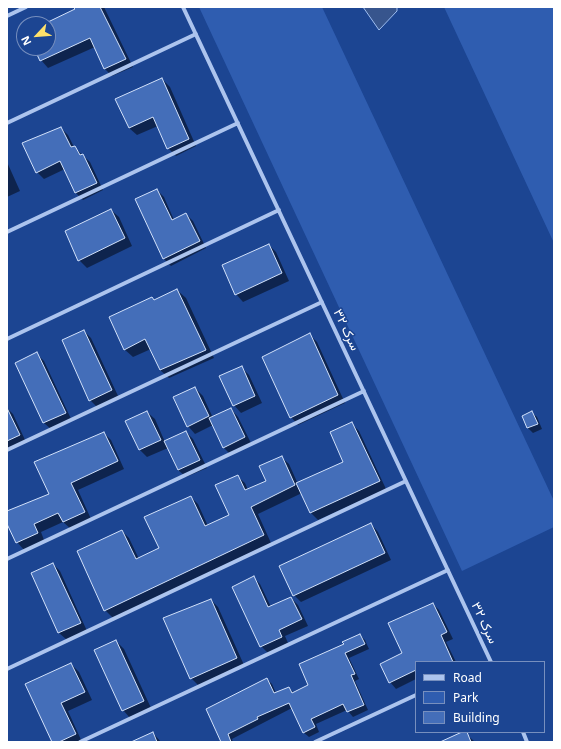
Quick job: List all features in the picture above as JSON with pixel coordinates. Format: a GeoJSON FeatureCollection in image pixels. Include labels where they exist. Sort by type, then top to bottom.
{"type":"FeatureCollection","features":[{"type":"Feature","properties":{"kind":"street"},"geometry":{"type":"LineString","coordinates":[[7,16],[26,7]]}},
{"type":"Feature","properties":{"kind":"street","name":"سرک ۳۲"},"geometry":{"type":"LineString","coordinates":[[183,7],[448,570],[489,661]]}},
{"type":"Feature","properties":{"kind":"street"},"geometry":{"type":"LineString","coordinates":[[7,123],[196,34]]}},
{"type":"Feature","properties":{"kind":"street"},"geometry":{"type":"LineString","coordinates":[[7,232],[238,123]]}},
{"type":"Feature","properties":{"kind":"street"},"geometry":{"type":"LineString","coordinates":[[7,339],[279,210]]}},
{"type":"Feature","properties":{"kind":"street"},"geometry":{"type":"LineString","coordinates":[[7,450],[322,302]]}},
{"type":"Feature","properties":{"kind":"street"},"geometry":{"type":"LineString","coordinates":[[7,559],[364,391]]}},
{"type":"Feature","properties":{"kind":"street"},"geometry":{"type":"LineString","coordinates":[[7,669],[406,481]]}},
{"type":"Feature","properties":{"kind":"street"},"geometry":{"type":"LineString","coordinates":[[80,742],[448,570]]}},
{"type":"Feature","properties":{"kind":"street"},"geometry":{"type":"LineString","coordinates":[[315,742],[415,695]]}},
{"type":"Feature","properties":{"kind":"green space"},"geometry":{"type":"Polygon","coordinates":[[[199,7],[322,7],[554,501],[554,527],[462,571],[199,7]]]}},
{"type":"Feature","properties":{"kind":"green space"},"geometry":{"type":"Polygon","coordinates":[[[444,7],[554,7],[554,243],[444,7]]]}},
{"type":"Feature","properties":{"kind":"shaded area"},"geometry":{"type":"Polygon","coordinates":[[[363,7],[397,7],[397,11],[379,30],[363,7]]]}},
{"type":"Feature","properties":{"kind":"building"},"geometry":{"type":"Polygon","coordinates":[[[73,7],[100,7],[126,59],[104,69],[90,38],[56,54],[56,18],[75,9],[73,7]]]}},
{"type":"Feature","properties":{"kind":"building"},"geometry":{"type":"Polygon","coordinates":[[[38,56],[51,56],[40,61],[38,56]]]}},
{"type":"Feature","properties":{"kind":"building"},"geometry":{"type":"Polygon","coordinates":[[[162,78],[189,139],[167,149],[153,117],[129,128],[115,99],[162,78]]]}},
{"type":"Feature","properties":{"kind":"building"},"geometry":{"type":"Polygon","coordinates":[[[61,127],[71,147],[75,146],[80,155],[83,154],[97,183],[75,193],[60,161],[36,173],[22,143],[61,127]]]}},
{"type":"Feature","properties":{"kind":"building"},"geometry":{"type":"Polygon","coordinates":[[[157,189],[172,220],[186,213],[200,241],[163,259],[135,199],[157,189]]]}},
{"type":"Feature","properties":{"kind":"building"},"geometry":{"type":"Polygon","coordinates":[[[111,209],[125,238],[78,261],[65,231],[111,209]]]}},
{"type":"Feature","properties":{"kind":"building"},"geometry":{"type":"Polygon","coordinates":[[[269,244],[282,273],[235,295],[222,265],[269,244]]]}},
{"type":"Feature","properties":{"kind":"building"},"geometry":{"type":"Polygon","coordinates":[[[177,289],[206,350],[160,370],[145,339],[124,350],[109,317],[152,297],[154,300],[177,289]]]}},
{"type":"Feature","properties":{"kind":"building"},"geometry":{"type":"Polygon","coordinates":[[[84,330],[112,390],[89,401],[62,340],[84,330]]]}},
{"type":"Feature","properties":{"kind":"building"},"geometry":{"type":"Polygon","coordinates":[[[310,333],[338,395],[290,418],[262,357],[310,333]]]}},
{"type":"Feature","properties":{"kind":"building"},"geometry":{"type":"Polygon","coordinates":[[[37,352],[66,413],[43,423],[15,363],[37,352]]]}},
{"type":"Feature","properties":{"kind":"building"},"geometry":{"type":"Polygon","coordinates":[[[242,366],[255,396],[233,406],[219,376],[242,366]]]}},
{"type":"Feature","properties":{"kind":"building"},"geometry":{"type":"Polygon","coordinates":[[[195,387],[209,416],[187,427],[173,397],[195,387]]]}},
{"type":"Feature","properties":{"kind":"building"},"geometry":{"type":"Polygon","coordinates":[[[7,408],[20,435],[7,441],[7,408]]]}},
{"type":"Feature","properties":{"kind":"building"},"geometry":{"type":"Polygon","coordinates":[[[231,408],[245,437],[223,448],[209,418],[231,408]]]}},
{"type":"Feature","properties":{"kind":"building"},"geometry":{"type":"Polygon","coordinates":[[[147,411],[161,440],[139,450],[125,421],[147,411]]]}},
{"type":"Feature","properties":{"kind":"building"},"geometry":{"type":"Polygon","coordinates":[[[532,411],[538,424],[527,428],[522,416],[532,411]]]}},
{"type":"Feature","properties":{"kind":"building"},"geometry":{"type":"Polygon","coordinates":[[[352,422],[380,481],[310,513],[296,483],[343,462],[330,432],[352,422]]]}},
{"type":"Feature","properties":{"kind":"building"},"geometry":{"type":"Polygon","coordinates":[[[186,431],[200,460],[178,470],[164,441],[186,431]]]}},
{"type":"Feature","properties":{"kind":"building"},"geometry":{"type":"Polygon","coordinates":[[[104,432],[118,461],[71,483],[85,512],[63,522],[58,513],[34,524],[38,533],[16,543],[7,524],[7,511],[49,494],[34,462],[104,432]]]}},
{"type":"Feature","properties":{"kind":"building"},"geometry":{"type":"Polygon","coordinates":[[[282,456],[295,485],[251,507],[264,535],[104,611],[77,551],[122,530],[136,559],[159,548],[144,517],[191,496],[205,526],[229,515],[215,485],[238,475],[245,490],[266,481],[259,466],[282,456]]]}},
{"type":"Feature","properties":{"kind":"building"},"geometry":{"type":"Polygon","coordinates":[[[371,523],[385,553],[293,596],[279,566],[371,523]]]}},
{"type":"Feature","properties":{"kind":"building"},"geometry":{"type":"Polygon","coordinates":[[[53,563],[81,623],[58,633],[31,573],[53,563]]]}},
{"type":"Feature","properties":{"kind":"building"},"geometry":{"type":"Polygon","coordinates":[[[254,576],[268,607],[291,597],[302,619],[279,630],[282,637],[260,647],[232,587],[254,576]]]}},
{"type":"Feature","properties":{"kind":"building"},"geometry":{"type":"Polygon","coordinates":[[[211,599],[237,658],[190,679],[163,618],[211,599]]]}},
{"type":"Feature","properties":{"kind":"building"},"geometry":{"type":"Polygon","coordinates":[[[433,603],[447,632],[441,635],[453,661],[415,661],[415,670],[389,683],[380,664],[402,653],[388,623],[433,603]]]}},
{"type":"Feature","properties":{"kind":"building"},"geometry":{"type":"Polygon","coordinates":[[[360,634],[365,644],[345,653],[355,674],[351,675],[364,705],[347,712],[343,704],[311,719],[315,727],[303,733],[289,703],[257,717],[258,719],[228,734],[231,742],[221,742],[206,709],[267,678],[274,693],[289,687],[292,693],[308,685],[299,664],[344,644],[342,642],[360,634]]]}},
{"type":"Feature","properties":{"kind":"building"},"geometry":{"type":"Polygon","coordinates":[[[116,640],[144,701],[122,711],[94,650],[116,640]]]}},
{"type":"Feature","properties":{"kind":"building"},"geometry":{"type":"Polygon","coordinates":[[[71,663],[85,692],[61,703],[76,734],[59,742],[52,742],[25,684],[71,663]]]}},
{"type":"Feature","properties":{"kind":"building"},"geometry":{"type":"Polygon","coordinates":[[[153,732],[157,742],[131,742],[153,732]]]}},
{"type":"Feature","properties":{"kind":"building"},"geometry":{"type":"Polygon","coordinates":[[[460,733],[467,733],[471,742],[440,742],[460,733]]]}}]}
